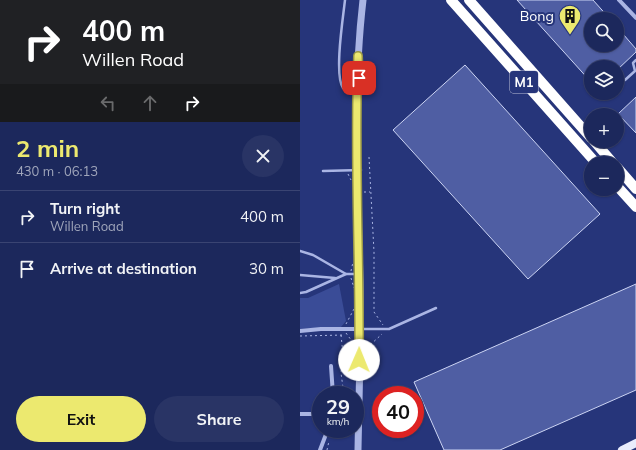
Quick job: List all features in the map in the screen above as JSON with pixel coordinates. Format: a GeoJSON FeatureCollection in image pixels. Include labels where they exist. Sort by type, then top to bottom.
{"type":"FeatureCollection","features":[{"type":"Feature","properties":{"kind":"highway","name":"M1"},"geometry":{"type":"LineString","coordinates":[[451,0],[590,156]]}},
{"type":"Feature","properties":{"kind":"highway","name":"M1"},"geometry":{"type":"LineString","coordinates":[[469,0],[584,130]]}},
{"type":"Feature","properties":{"kind":"highway"},"geometry":{"type":"LineString","coordinates":[[600,148],[607,156]]}},
{"type":"Feature","properties":{"kind":"highway"},"geometry":{"type":"LineString","coordinates":[[624,175],[636,188]]}},
{"type":"Feature","properties":{"kind":"highway"},"geometry":{"type":"LineString","coordinates":[[624,194],[636,207]]}},
{"type":"Feature","properties":{"kind":"main road"},"geometry":{"type":"LineString","coordinates":[[622,450],[636,443]]}},
{"type":"Feature","properties":{"kind":"street"},"geometry":{"type":"LineString","coordinates":[[359,449],[361,329],[357,89],[358,56],[363,0]]}},
{"type":"Feature","properties":{"kind":"street"},"geometry":{"type":"LineString","coordinates":[[619,0],[636,18]]}},
{"type":"Feature","properties":{"kind":"street"},"geometry":{"type":"LineString","coordinates":[[358,56],[360,88],[359,274],[363,346],[359,449]]}},
{"type":"Feature","properties":{"kind":"street"},"geometry":{"type":"LineString","coordinates":[[300,331],[321,329],[361,329]]}},
{"type":"Feature","properties":{"kind":"street"},"geometry":{"type":"LineString","coordinates":[[331,366],[332,386]]}},
{"type":"Feature","properties":{"kind":"street"},"geometry":{"type":"LineString","coordinates":[[300,414],[312,414]]}},
{"type":"Feature","properties":{"kind":"street"},"geometry":{"type":"LineString","coordinates":[[320,450],[325,438]]}},
{"type":"Feature","properties":{"kind":"lane"},"geometry":{"type":"LineString","coordinates":[[345,0],[340,48],[341,85],[343,88],[357,89]]}},
{"type":"Feature","properties":{"kind":"lane"},"geometry":{"type":"LineString","coordinates":[[625,80],[635,71],[632,63],[636,60]]}},
{"type":"Feature","properties":{"kind":"lane"},"geometry":{"type":"LineString","coordinates":[[323,171],[359,170]]}},
{"type":"Feature","properties":{"kind":"lane"},"geometry":{"type":"LineString","coordinates":[[300,251],[313,255],[346,274]]}},
{"type":"Feature","properties":{"kind":"lane"},"geometry":{"type":"LineString","coordinates":[[300,293],[306,292],[346,274],[359,274]]}},
{"type":"Feature","properties":{"kind":"lane"},"geometry":{"type":"LineString","coordinates":[[300,275],[336,278]]}},
{"type":"Feature","properties":{"kind":"lane"},"geometry":{"type":"LineString","coordinates":[[361,329],[389,329],[436,308]]}},
{"type":"Feature","properties":{"kind":"path"},"geometry":{"type":"LineString","coordinates":[[363,346],[369,346],[382,333],[383,329],[383,324],[374,312],[374,252],[369,157]]}},
{"type":"Feature","properties":{"kind":"path"},"geometry":{"type":"LineString","coordinates":[[341,334],[343,354],[341,373],[343,386]]}},
{"type":"Feature","properties":{"kind":"path"},"geometry":{"type":"LineString","coordinates":[[300,336],[346,334]]}},
{"type":"Feature","properties":{"kind":"path"},"geometry":{"type":"LineString","coordinates":[[327,450],[329,439]]}},
{"type":"Feature","properties":{"kind":"shaded area"},"geometry":{"type":"Polygon","coordinates":[[[339,284],[346,321],[341,327],[300,329],[300,298],[308,298],[339,284]]]}},
{"type":"Feature","properties":{"kind":"building","name":"Bong"},"geometry":{"type":"Polygon","coordinates":[[[517,0],[593,0],[604,12],[584,12],[584,52],[624,52],[624,35],[636,49],[636,52],[624,63],[624,60],[584,60],[584,74],[517,0]]]}},
{"type":"Feature","properties":{"kind":"building"},"geometry":{"type":"Polygon","coordinates":[[[465,65],[600,214],[528,279],[393,130],[465,65]]]}},
{"type":"Feature","properties":{"kind":"building"},"geometry":{"type":"Polygon","coordinates":[[[636,97],[636,133],[624,120],[624,108],[636,97]]]}},
{"type":"Feature","properties":{"kind":"building"},"geometry":{"type":"Polygon","coordinates":[[[636,284],[636,390],[500,450],[444,450],[424,405],[424,386],[416,386],[414,382],[636,284]]]}},
{"type":"Feature","properties":{"kind":"place","name":"Bong"},"geometry":{"type":"Point","coordinates":[570,36]}},
{"type":"Feature","properties":{"kind":"route"},"geometry":{"type":"LineString","coordinates":[[359,78],[358,56],[357,170],[360,285],[359,360]]}}]}
